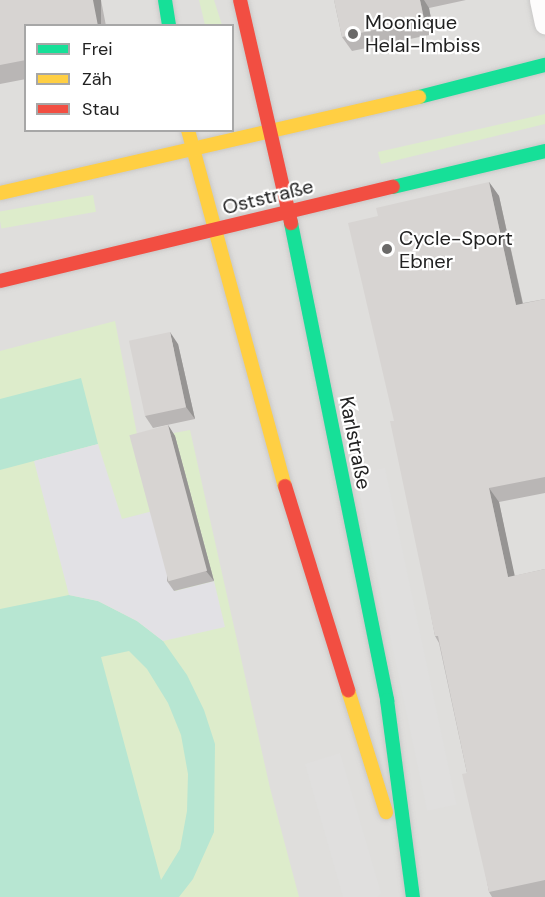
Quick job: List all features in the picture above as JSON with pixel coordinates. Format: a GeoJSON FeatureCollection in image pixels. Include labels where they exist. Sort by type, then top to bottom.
{"type":"FeatureCollection","features":[{"type":"Feature","properties":{"kind":"street"},"geometry":{"type":"LineString","coordinates":[[165,0],[169,24]]}},
{"type":"Feature","properties":{"kind":"street","name":"Karlstraße"},"geometry":{"type":"LineString","coordinates":[[240,0],[273,132],[387,700],[412,897]]}},
{"type":"Feature","properties":{"kind":"street"},"geometry":{"type":"LineString","coordinates":[[0,193],[273,132],[545,65]]}},
{"type":"Feature","properties":{"kind":"street","name":"Karlstraße"},"geometry":{"type":"LineString","coordinates":[[188,132],[273,449],[412,897]]}},
{"type":"Feature","properties":{"kind":"street","name":"Oststraße"},"geometry":{"type":"LineString","coordinates":[[0,281],[545,151]]}},
{"type":"Feature","properties":{"kind":"lane"},"geometry":{"type":"LineString","coordinates":[[540,0],[545,23]]}},
{"type":"Feature","properties":{"kind":"shaded area"},"geometry":{"type":"Polygon","coordinates":[[[0,0],[545,0],[545,897],[0,897],[0,0]]]}},
{"type":"Feature","properties":{"kind":"shaded area"},"geometry":{"type":"Polygon","coordinates":[[[98,444],[122,519],[153,511],[175,591],[214,581],[225,627],[163,641],[137,621],[98,601],[69,595],[34,461],[98,444]]]}},
{"type":"Feature","properties":{"kind":"shaded area"},"geometry":{"type":"Polygon","coordinates":[[[385,468],[457,804],[427,811],[356,474],[385,468]]]}},
{"type":"Feature","properties":{"kind":"shaded area"},"geometry":{"type":"Polygon","coordinates":[[[340,753],[381,893],[377,897],[343,897],[305,764],[340,753]]]}},
{"type":"Feature","properties":{"kind":"green space"},"geometry":{"type":"Polygon","coordinates":[[[199,0],[214,0],[222,24],[205,24],[199,0]]]}},
{"type":"Feature","properties":{"kind":"green space"},"geometry":{"type":"Polygon","coordinates":[[[545,114],[545,124],[381,164],[378,152],[545,114]]]}},
{"type":"Feature","properties":{"kind":"green space"},"geometry":{"type":"Polygon","coordinates":[[[93,195],[96,212],[1,228],[0,211],[93,195]]]}},
{"type":"Feature","properties":{"kind":"green space"},"geometry":{"type":"Polygon","coordinates":[[[115,321],[137,434],[147,438],[190,430],[270,788],[299,897],[0,897],[0,351],[115,321]]]}},
{"type":"Feature","properties":{"kind":"green space"},"geometry":{"type":"Polygon","coordinates":[[[81,378],[98,444],[0,470],[0,399],[81,378]]]}},
{"type":"Feature","properties":{"kind":"green space"},"geometry":{"type":"Polygon","coordinates":[[[69,595],[98,601],[137,621],[163,641],[187,675],[204,710],[215,744],[214,832],[193,879],[179,897],[0,897],[0,609],[69,595]],[[129,651],[101,657],[161,880],[180,849],[187,811],[188,774],[181,735],[168,703],[147,669],[129,651]]]}},
{"type":"Feature","properties":{"kind":"building"},"geometry":{"type":"Polygon","coordinates":[[[0,0],[93,0],[98,24],[24,24],[24,60],[0,65],[0,0]]]}},
{"type":"Feature","properties":{"kind":"building"},"geometry":{"type":"Polygon","coordinates":[[[334,0],[420,0],[424,19],[342,37],[334,0]]]}},
{"type":"Feature","properties":{"kind":"building"},"geometry":{"type":"Polygon","coordinates":[[[489,182],[516,305],[545,299],[545,477],[489,488],[508,577],[545,569],[545,880],[489,892],[462,774],[467,773],[438,636],[435,636],[390,421],[394,421],[348,223],[378,216],[376,208],[489,182]]]}},
{"type":"Feature","properties":{"kind":"building"},"geometry":{"type":"Polygon","coordinates":[[[170,332],[186,407],[145,416],[129,341],[170,332]]]}},
{"type":"Feature","properties":{"kind":"building"},"geometry":{"type":"Polygon","coordinates":[[[168,425],[207,571],[168,581],[129,435],[168,425]]]}},
{"type":"Feature","properties":{"kind":"traffic: fast"},"geometry":{"type":"LineString","coordinates":[[165,0],[169,24]]}},
{"type":"Feature","properties":{"kind":"traffic: fast"},"geometry":{"type":"LineString","coordinates":[[419,97],[545,65]]}},
{"type":"Feature","properties":{"kind":"traffic: fast"},"geometry":{"type":"LineString","coordinates":[[393,187],[545,151]]}},
{"type":"Feature","properties":{"kind":"traffic: fast"},"geometry":{"type":"LineString","coordinates":[[291,223],[387,700],[413,897]]}},
{"type":"Feature","properties":{"kind":"traffic: slow"},"geometry":{"type":"LineString","coordinates":[[0,193],[419,97]]}},
{"type":"Feature","properties":{"kind":"traffic: slow"},"geometry":{"type":"LineString","coordinates":[[189,132],[285,486]]}},
{"type":"Feature","properties":{"kind":"traffic: slow"},"geometry":{"type":"LineString","coordinates":[[348,690],[386,812]]}},
{"type":"Feature","properties":{"kind":"traffic: jam"},"geometry":{"type":"LineString","coordinates":[[240,0],[291,223]]}},
{"type":"Feature","properties":{"kind":"traffic: jam"},"geometry":{"type":"LineString","coordinates":[[0,281],[393,187]]}},
{"type":"Feature","properties":{"kind":"traffic: jam"},"geometry":{"type":"LineString","coordinates":[[285,486],[348,690]]}},
{"type":"Feature","properties":{"kind":"place","name":"Moonique Helal-Imbiss"},"geometry":{"type":"Point","coordinates":[353,34]}},
{"type":"Feature","properties":{"kind":"place","name":"Cycle-Sport Ebner"},"geometry":{"type":"Point","coordinates":[387,249]}}]}
